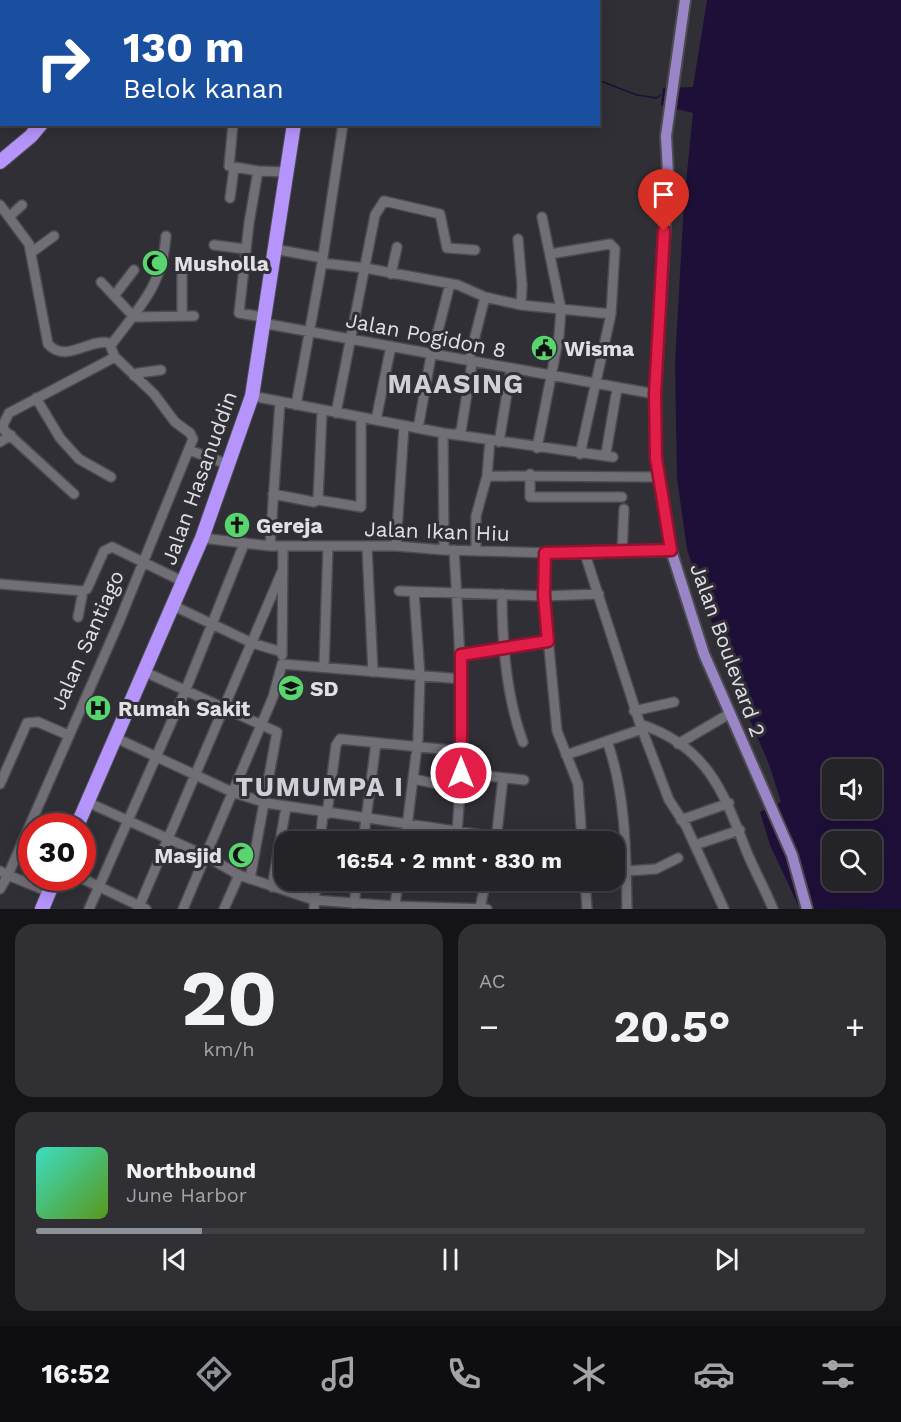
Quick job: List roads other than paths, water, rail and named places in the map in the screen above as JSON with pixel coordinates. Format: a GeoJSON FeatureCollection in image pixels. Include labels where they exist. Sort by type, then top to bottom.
{"type":"FeatureCollection","features":[{"type":"Feature","properties":{"kind":"highway"},"geometry":{"type":"LineString","coordinates":[[0,162],[24,143],[39,126]]}},
{"type":"Feature","properties":{"kind":"highway","name":"Jalan Hasanuddin"},"geometry":{"type":"LineString","coordinates":[[82,813],[202,538],[252,396],[294,126]]}},
{"type":"Feature","properties":{"kind":"highway"},"geometry":{"type":"LineString","coordinates":[[42,909],[49,892]]}},
{"type":"Feature","properties":{"kind":"main road","name":"Jalan Boulevard 2"},"geometry":{"type":"LineString","coordinates":[[685,0],[666,136],[668,173],[655,394],[659,477],[671,550],[704,654],[792,855],[807,909]]}},
{"type":"Feature","properties":{"kind":"street"},"geometry":{"type":"LineString","coordinates":[[233,126],[229,165],[234,168],[258,171],[288,172]]}},
{"type":"Feature","properties":{"kind":"street"},"geometry":{"type":"LineString","coordinates":[[296,405],[322,261],[343,126]]}},
{"type":"Feature","properties":{"kind":"street"},"geometry":{"type":"LineString","coordinates":[[230,198],[234,168]]}},
{"type":"Feature","properties":{"kind":"street"},"geometry":{"type":"LineString","coordinates":[[214,244],[245,249],[258,171]]}},
{"type":"Feature","properties":{"kind":"street"},"geometry":{"type":"LineString","coordinates":[[336,413],[375,214],[383,201],[440,214],[447,248],[475,250]]}},
{"type":"Feature","properties":{"kind":"street"},"geometry":{"type":"LineString","coordinates":[[0,205],[24,235],[32,252],[46,341],[50,347],[63,352],[102,342],[111,345]]}},
{"type":"Feature","properties":{"kind":"street"},"geometry":{"type":"LineString","coordinates":[[10,216],[22,205]]}},
{"type":"Feature","properties":{"kind":"street"},"geometry":{"type":"LineString","coordinates":[[537,448],[561,309],[542,217]]}},
{"type":"Feature","properties":{"kind":"street"},"geometry":{"type":"LineString","coordinates":[[32,252],[54,236]]}},
{"type":"Feature","properties":{"kind":"street"},"geometry":{"type":"LineString","coordinates":[[111,345],[134,317],[157,281],[164,261],[166,236]]}},
{"type":"Feature","properties":{"kind":"street"},"geometry":{"type":"LineString","coordinates":[[518,239],[522,285],[521,305]]}},
{"type":"Feature","properties":{"kind":"street"},"geometry":{"type":"LineString","coordinates":[[550,254],[590,245],[614,246],[611,314],[605,350],[594,385],[580,453]]}},
{"type":"Feature","properties":{"kind":"street"},"geometry":{"type":"LineString","coordinates":[[391,274],[397,247]]}},
{"type":"Feature","properties":{"kind":"street","name":"Jalan Pogidon 8"},"geometry":{"type":"LineString","coordinates":[[245,249],[239,313],[310,332],[594,385],[655,394]]}},
{"type":"Feature","properties":{"kind":"street"},"geometry":{"type":"LineString","coordinates":[[274,249],[322,261],[450,284],[485,297],[521,305],[611,314]]}},
{"type":"Feature","properties":{"kind":"street"},"geometry":{"type":"LineString","coordinates":[[114,296],[134,270]]}},
{"type":"Feature","properties":{"kind":"street"},"geometry":{"type":"LineString","coordinates":[[182,274],[182,316]]}},
{"type":"Feature","properties":{"kind":"street"},"geometry":{"type":"LineString","coordinates":[[100,282],[134,317],[194,316]]}},
{"type":"Feature","properties":{"kind":"street"},"geometry":{"type":"LineString","coordinates":[[416,428],[430,353],[450,284]]}},
{"type":"Feature","properties":{"kind":"street"},"geometry":{"type":"LineString","coordinates":[[456,434],[461,430],[472,363],[469,360],[485,297]]}},
{"type":"Feature","properties":{"kind":"street"},"geometry":{"type":"LineString","coordinates":[[111,345],[115,357],[161,401],[175,422],[192,435],[189,450],[144,562]]}},
{"type":"Feature","properties":{"kind":"street"},"geometry":{"type":"LineString","coordinates":[[376,420],[391,346]]}},
{"type":"Feature","properties":{"kind":"street"},"geometry":{"type":"LineString","coordinates":[[74,494],[3,428],[6,417],[36,398],[115,357]]}},
{"type":"Feature","properties":{"kind":"street"},"geometry":{"type":"LineString","coordinates":[[476,550],[476,516],[511,369]]}},
{"type":"Feature","properties":{"kind":"street"},"geometry":{"type":"LineString","coordinates":[[134,376],[138,373],[161,370]]}},
{"type":"Feature","properties":{"kind":"street"},"geometry":{"type":"LineString","coordinates":[[252,396],[443,433],[537,448],[608,456],[606,453],[617,389]]}},
{"type":"Feature","properties":{"kind":"street"},"geometry":{"type":"LineString","coordinates":[[36,398],[60,438],[79,459],[111,477]]}},
{"type":"Feature","properties":{"kind":"street"},"geometry":{"type":"LineString","coordinates":[[270,546],[280,402]]}},
{"type":"Feature","properties":{"kind":"street"},"geometry":{"type":"LineString","coordinates":[[318,500],[322,411]]}},
{"type":"Feature","properties":{"kind":"street"},"geometry":{"type":"LineString","coordinates":[[273,494],[314,502],[318,500],[361,507],[361,417]]}},
{"type":"Feature","properties":{"kind":"street"},"geometry":{"type":"LineString","coordinates":[[396,546],[404,426]]}},
{"type":"Feature","properties":{"kind":"street"},"geometry":{"type":"LineString","coordinates":[[443,433],[449,550],[457,592],[462,679],[461,773],[457,830]]}},
{"type":"Feature","properties":{"kind":"street"},"geometry":{"type":"LineString","coordinates":[[0,442],[11,435]]}},
{"type":"Feature","properties":{"kind":"street"},"geometry":{"type":"LineString","coordinates":[[189,450],[227,464]]}},
{"type":"Feature","properties":{"kind":"street"},"geometry":{"type":"LineString","coordinates":[[487,476],[530,474],[659,477]]}},
{"type":"Feature","properties":{"kind":"street"},"geometry":{"type":"LineString","coordinates":[[530,474],[530,497],[622,497]]}},
{"type":"Feature","properties":{"kind":"street"},"geometry":{"type":"LineString","coordinates":[[622,552],[624,509]]}},
{"type":"Feature","properties":{"kind":"street","name":"Jalan Ikan Hiu"},"geometry":{"type":"LineString","coordinates":[[202,538],[270,546],[396,546],[585,554],[671,550]]}},
{"type":"Feature","properties":{"kind":"street"},"geometry":{"type":"LineString","coordinates":[[89,909],[129,822],[214,623],[243,544]]}},
{"type":"Feature","properties":{"kind":"street"},"geometry":{"type":"LineString","coordinates":[[183,909],[273,697],[282,664],[283,546]]}},
{"type":"Feature","properties":{"kind":"street"},"geometry":{"type":"LineString","coordinates":[[324,666],[328,546]]}},
{"type":"Feature","properties":{"kind":"street"},"geometry":{"type":"LineString","coordinates":[[367,547],[373,672]]}},
{"type":"Feature","properties":{"kind":"street","name":"Jalan Santiago"},"geometry":{"type":"LineString","coordinates":[[0,584],[83,591],[87,589],[98,562],[108,548],[113,548],[184,582]]}},
{"type":"Feature","properties":{"kind":"street"},"geometry":{"type":"LineString","coordinates":[[545,553],[544,596],[557,731],[578,784],[581,831]]}},
{"type":"Feature","properties":{"kind":"street"},"geometry":{"type":"LineString","coordinates":[[585,554],[634,711],[669,800],[695,845],[724,909]]}},
{"type":"Feature","properties":{"kind":"street","name":"Jalan Santiago"},"geometry":{"type":"LineString","coordinates":[[0,889],[4,873],[144,562]]}},
{"type":"Feature","properties":{"kind":"street"},"geometry":{"type":"LineString","coordinates":[[98,887],[141,908],[223,706],[283,570]]}},
{"type":"Feature","properties":{"kind":"street","name":"Jalan Santiago"},"geometry":{"type":"LineString","coordinates":[[78,617],[83,591]]}},
{"type":"Feature","properties":{"kind":"street"},"geometry":{"type":"LineString","coordinates":[[399,591],[544,596],[599,594]]}},
{"type":"Feature","properties":{"kind":"street"},"geometry":{"type":"LineString","coordinates":[[406,831],[418,748],[420,676],[414,592]]}},
{"type":"Feature","properties":{"kind":"street"},"geometry":{"type":"LineString","coordinates":[[502,594],[504,649],[515,718],[523,741]]}},
{"type":"Feature","properties":{"kind":"street"},"geometry":{"type":"LineString","coordinates":[[174,606],[252,643],[282,652]]}},
{"type":"Feature","properties":{"kind":"street"},"geometry":{"type":"LineString","coordinates":[[461,655],[548,641]]}},
{"type":"Feature","properties":{"kind":"street"},"geometry":{"type":"LineString","coordinates":[[282,664],[462,679]]}},
{"type":"Feature","properties":{"kind":"street"},"geometry":{"type":"LineString","coordinates":[[145,672],[223,706],[278,734],[250,879]]}},
{"type":"Feature","properties":{"kind":"street"},"geometry":{"type":"LineString","coordinates":[[634,711],[674,702]]}},
{"type":"Feature","properties":{"kind":"street"},"geometry":{"type":"LineString","coordinates":[[678,744],[729,714]]}},
{"type":"Feature","properties":{"kind":"street"},"geometry":{"type":"LineString","coordinates":[[0,784],[27,723],[38,722],[68,735]]}},
{"type":"Feature","properties":{"kind":"street"},"geometry":{"type":"LineString","coordinates":[[566,755],[641,727],[653,728],[691,752],[729,803],[773,909]]}},
{"type":"Feature","properties":{"kind":"street"},"geometry":{"type":"LineString","coordinates":[[116,738],[196,773],[232,792],[266,803],[461,831]]}},
{"type":"Feature","properties":{"kind":"street"},"geometry":{"type":"LineString","coordinates":[[322,831],[338,741],[461,751]]}},
{"type":"Feature","properties":{"kind":"street"},"geometry":{"type":"LineString","coordinates":[[608,741],[617,768],[627,909]]}},
{"type":"Feature","properties":{"kind":"street"},"geometry":{"type":"LineString","coordinates":[[365,831],[376,743]]}},
{"type":"Feature","properties":{"kind":"street"},"geometry":{"type":"LineString","coordinates":[[461,773],[524,780]]}},
{"type":"Feature","properties":{"kind":"street"},"geometry":{"type":"LineString","coordinates":[[497,831],[503,778]]}},
{"type":"Feature","properties":{"kind":"street"},"geometry":{"type":"LineString","coordinates":[[414,779],[460,789]]}},
{"type":"Feature","properties":{"kind":"street"},"geometry":{"type":"LineString","coordinates":[[87,802],[204,855],[239,875],[314,904],[483,909],[485,891]]}},
{"type":"Feature","properties":{"kind":"street"},"geometry":{"type":"LineString","coordinates":[[681,820],[729,803]]}},
{"type":"Feature","properties":{"kind":"street"},"geometry":{"type":"LineString","coordinates":[[272,886],[286,807]]}},
{"type":"Feature","properties":{"kind":"street"},"geometry":{"type":"LineString","coordinates":[[695,845],[740,830]]}},
{"type":"Feature","properties":{"kind":"street"},"geometry":{"type":"LineString","coordinates":[[626,871],[656,869],[678,858]]}},
{"type":"Feature","properties":{"kind":"street"},"geometry":{"type":"LineString","coordinates":[[4,873],[49,892]]}},
{"type":"Feature","properties":{"kind":"street"},"geometry":{"type":"LineString","coordinates":[[224,909],[239,875]]}},
{"type":"Feature","properties":{"kind":"street"},"geometry":{"type":"LineString","coordinates":[[354,904],[356,891]]}},
{"type":"Feature","properties":{"kind":"street"},"geometry":{"type":"LineString","coordinates":[[395,906],[397,891]]}},
{"type":"Feature","properties":{"kind":"street"},"geometry":{"type":"LineString","coordinates":[[585,891],[586,909]]}},
{"type":"Feature","properties":{"kind":"waterway"},"geometry":{"type":"LineString","coordinates":[[600,81],[637,95],[657,98],[660,95]]}},
{"type":"Feature","properties":{"kind":"place","name":"Musholla"},"geometry":{"type":"Point","coordinates":[155,263]}},
{"type":"Feature","properties":{"kind":"place","name":"Wisma"},"geometry":{"type":"Point","coordinates":[544,348]}},
{"type":"Feature","properties":{"kind":"place","name":"Gereja"},"geometry":{"type":"Point","coordinates":[237,525]}},
{"type":"Feature","properties":{"kind":"place","name":"SD"},"geometry":{"type":"Point","coordinates":[291,688]}},
{"type":"Feature","properties":{"kind":"place","name":"Rumah Sakit"},"geometry":{"type":"Point","coordinates":[98,708]}},
{"type":"Feature","properties":{"kind":"place","name":"Masjid"},"geometry":{"type":"Point","coordinates":[241,855]}},
{"type":"Feature","properties":{"kind":"district","name":"MAASING"},"geometry":{"type":"Point","coordinates":[456,384]}},
{"type":"Feature","properties":{"kind":"district","name":"TUMUMPA I"},"geometry":{"type":"Point","coordinates":[320,787]}}]}
